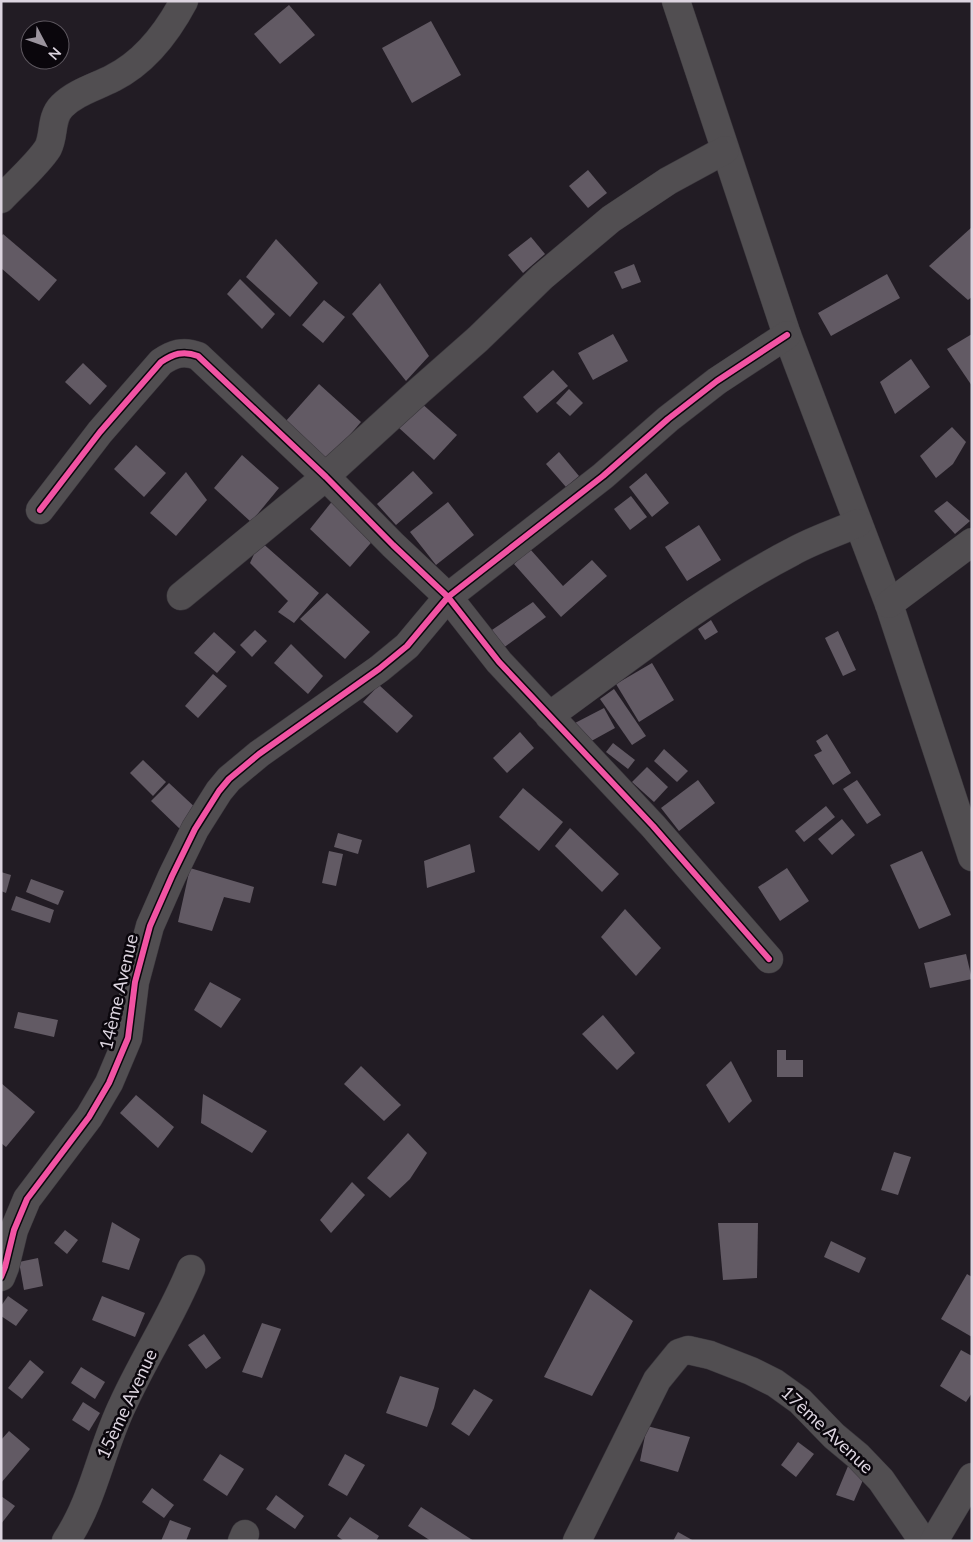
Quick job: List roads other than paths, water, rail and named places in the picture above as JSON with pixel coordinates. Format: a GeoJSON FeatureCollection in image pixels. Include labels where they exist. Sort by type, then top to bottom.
{"type":"FeatureCollection","features":[{"type":"Feature","properties":{"kind":"street"},"geometry":{"type":"LineString","coordinates":[[1,199],[44,154],[53,135],[53,121],[60,108],[82,92],[129,70],[147,54],[171,25],[184,1]]}},
{"type":"Feature","properties":{"kind":"street"},"geometry":{"type":"LineString","coordinates":[[676,1],[786,335],[890,604],[972,857]]}},
{"type":"Feature","properties":{"kind":"street"},"geometry":{"type":"LineString","coordinates":[[181,596],[326,476],[478,339],[542,277],[611,219],[668,181],[725,150]]}},
{"type":"Feature","properties":{"kind":"street","name":"14ème Avenue"},"geometry":{"type":"LineString","coordinates":[[1,1277],[14,1230],[27,1199],[89,1117],[109,1083],[128,1038],[135,982],[150,926],[195,829],[219,791],[229,779],[259,754],[379,670],[407,646],[448,597],[603,476],[668,418],[717,381],[786,335]]}},
{"type":"Feature","properties":{"kind":"street"},"geometry":{"type":"LineString","coordinates":[[40,510],[100,432],[161,362],[172,354],[180,352],[198,356],[326,476],[393,545],[448,597],[499,662],[653,826],[769,959]]}},
{"type":"Feature","properties":{"kind":"street"},"geometry":{"type":"LineString","coordinates":[[549,716],[721,593],[793,551],[858,523]]}},
{"type":"Feature","properties":{"kind":"street"},"geometry":{"type":"LineString","coordinates":[[890,604],[972,542]]}},
{"type":"Feature","properties":{"kind":"street","name":"15ème Avenue"},"geometry":{"type":"LineString","coordinates":[[66,1541],[87,1503],[99,1464],[123,1404],[181,1293],[191,1269]]}},
{"type":"Feature","properties":{"kind":"street","name":"17ème Avenue"},"geometry":{"type":"LineString","coordinates":[[577,1541],[657,1380],[668,1364],[679,1353],[688,1350],[710,1355],[751,1371],[775,1383],[800,1401],[881,1480],[923,1541]]}},
{"type":"Feature","properties":{"kind":"street"},"geometry":{"type":"LineString","coordinates":[[934,1541],[972,1477]]}}]}
